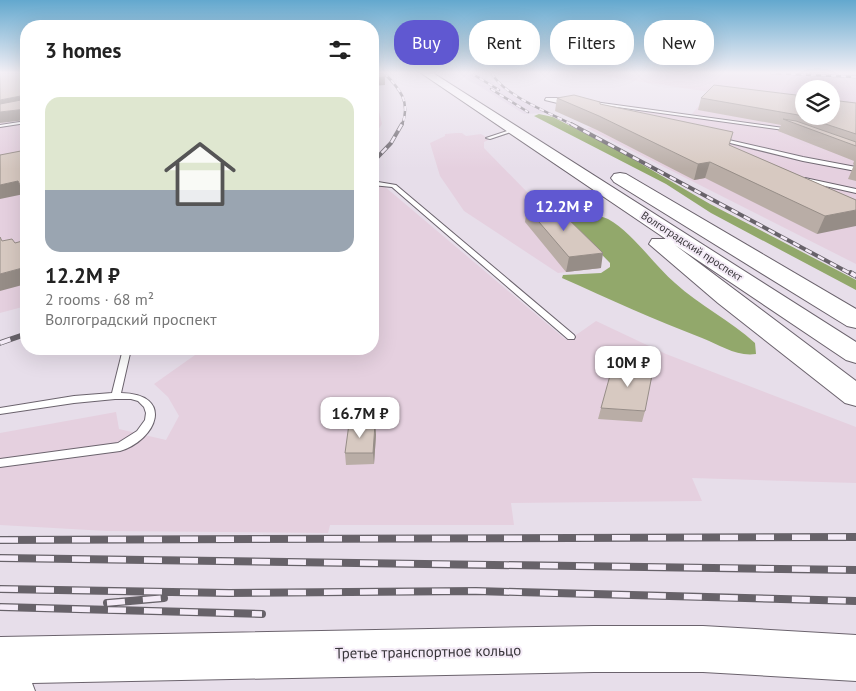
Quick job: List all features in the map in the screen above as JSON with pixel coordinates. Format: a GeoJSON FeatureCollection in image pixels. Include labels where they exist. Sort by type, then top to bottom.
{"type":"FeatureCollection","features":[{"type":"Feature","properties":{"kind":"main road","name":"Волгоградский проспект"},"geometry":{"type":"LineString","coordinates":[[477,105],[856,354]]}},
{"type":"Feature","properties":{"kind":"main road","name":"Волгоградский проспект"},"geometry":{"type":"LineString","coordinates":[[495,105],[622,179],[856,320]]}},
{"type":"Feature","properties":{"kind":"main road"},"geometry":{"type":"LineString","coordinates":[[547,151],[727,298],[856,396]]}},
{"type":"Feature","properties":{"kind":"main road","name":"Третье транспортное кольцо"},"geometry":{"type":"LineString","coordinates":[[0,661],[624,649],[703,649],[856,658]]}},
{"type":"Feature","properties":{"kind":"main road"},"geometry":{"type":"LineString","coordinates":[[0,661],[11,691]]}},
{"type":"Feature","properties":{"kind":"lane"},"geometry":{"type":"LineString","coordinates":[[613,105],[793,130],[801,134]]}},
{"type":"Feature","properties":{"kind":"lane"},"geometry":{"type":"LineString","coordinates":[[0,126],[20,123]]}},
{"type":"Feature","properties":{"kind":"lane"},"geometry":{"type":"LineString","coordinates":[[488,138],[515,130]]}},
{"type":"Feature","properties":{"kind":"lane"},"geometry":{"type":"LineString","coordinates":[[716,138],[803,159],[856,169]]}},
{"type":"Feature","properties":{"kind":"lane"},"geometry":{"type":"LineString","coordinates":[[801,180],[856,191]]}},
{"type":"Feature","properties":{"kind":"lane"},"geometry":{"type":"LineString","coordinates":[[379,184],[394,186],[571,337]]}},
{"type":"Feature","properties":{"kind":"lane"},"geometry":{"type":"LineString","coordinates":[[116,395],[126,355]]}},
{"type":"Feature","properties":{"kind":"lane"},"geometry":{"type":"LineString","coordinates":[[0,411],[116,395],[140,398],[147,404],[150,413],[149,425],[132,442],[120,447],[0,463]]}},
{"type":"Feature","properties":{"kind":"shaded area"},"geometry":{"type":"Polygon","coordinates":[[[0,105],[20,105],[20,308],[0,313],[0,105]]]}},
{"type":"Feature","properties":{"kind":"shaded area"},"geometry":{"type":"Polygon","coordinates":[[[510,105],[533,105],[546,113],[524,114],[510,105]]]}},
{"type":"Feature","properties":{"kind":"shaded area"},"geometry":{"type":"Polygon","coordinates":[[[699,105],[795,105],[795,125],[840,125],[840,105],[856,105],[856,150],[792,128],[692,114],[699,105]]]}},
{"type":"Feature","properties":{"kind":"shaded area"},"geometry":{"type":"Polygon","coordinates":[[[624,110],[656,112],[793,132],[856,154],[856,264],[587,128],[614,124],[624,110]]]}},
{"type":"Feature","properties":{"kind":"shaded area"},"geometry":{"type":"Polygon","coordinates":[[[379,111],[382,124],[379,128],[379,111]]]}},
{"type":"Feature","properties":{"kind":"shaded area"},"geometry":{"type":"Polygon","coordinates":[[[462,133],[466,136],[481,134],[490,139],[484,142],[484,148],[601,268],[558,273],[464,211],[440,176],[430,143],[445,136],[445,134],[462,133]]]}},
{"type":"Feature","properties":{"kind":"shaded area"},"geometry":{"type":"Polygon","coordinates":[[[379,186],[384,186],[565,339],[576,335],[596,321],[666,354],[856,427],[856,483],[692,478],[702,501],[511,503],[514,525],[330,525],[328,533],[107,531],[0,525],[0,433],[116,412],[119,429],[166,440],[179,416],[168,397],[154,384],[195,355],[379,355],[379,186]]]}},
{"type":"Feature","properties":{"kind":"green space"},"geometry":{"type":"Polygon","coordinates":[[[539,114],[553,117],[619,151],[710,204],[856,280],[856,290],[711,213],[666,184],[534,116],[539,114]]]}},
{"type":"Feature","properties":{"kind":"green space"},"geometry":{"type":"Polygon","coordinates":[[[572,204],[575,210],[583,213],[604,217],[626,232],[667,276],[755,343],[756,354],[742,354],[729,350],[562,278],[563,275],[601,273],[610,267],[610,263],[566,218],[560,205],[572,204]]]}},
{"type":"Feature","properties":{"kind":"building"},"geometry":{"type":"Polygon","coordinates":[[[0,105],[20,105],[20,110],[0,112],[0,105]]]}},
{"type":"Feature","properties":{"kind":"building"},"geometry":{"type":"Polygon","coordinates":[[[574,105],[606,105],[733,132],[729,145],[856,200],[856,210],[825,216],[710,162],[698,164],[574,105]]]}},
{"type":"Feature","properties":{"kind":"building"},"geometry":{"type":"Polygon","coordinates":[[[742,105],[795,105],[795,114],[742,105]]]}},
{"type":"Feature","properties":{"kind":"building"},"geometry":{"type":"Polygon","coordinates":[[[840,105],[856,105],[856,134],[829,125],[840,125],[840,105]]]}},
{"type":"Feature","properties":{"kind":"building"},"geometry":{"type":"Polygon","coordinates":[[[799,125],[807,125],[856,142],[856,146],[799,125]]]}},
{"type":"Feature","properties":{"kind":"building"},"geometry":{"type":"Polygon","coordinates":[[[20,151],[20,185],[18,181],[0,185],[0,155],[20,151]]]}},
{"type":"Feature","properties":{"kind":"building"},"geometry":{"type":"Polygon","coordinates":[[[555,206],[603,253],[569,257],[527,208],[555,206]]]}},
{"type":"Feature","properties":{"kind":"building"},"geometry":{"type":"Polygon","coordinates":[[[0,237],[2,241],[12,239],[15,243],[20,242],[20,269],[0,274],[0,237]]]}},
{"type":"Feature","properties":{"kind":"building"},"geometry":{"type":"Polygon","coordinates":[[[614,361],[653,370],[645,411],[601,408],[614,361]]]}},
{"type":"Feature","properties":{"kind":"building"},"geometry":{"type":"Polygon","coordinates":[[[349,424],[375,424],[373,453],[345,453],[349,424]]]}},
{"type":"Feature","properties":{"kind":"railway"},"geometry":{"type":"LineString","coordinates":[[402,125],[404,105]]}},
{"type":"Feature","properties":{"kind":"railway"},"geometry":{"type":"LineString","coordinates":[[517,105],[528,112]]}},
{"type":"Feature","properties":{"kind":"railway"},"geometry":{"type":"LineString","coordinates":[[534,105],[571,124]]}},
{"type":"Feature","properties":{"kind":"railway"},"geometry":{"type":"LineString","coordinates":[[379,156],[391,143],[402,124]]}},
{"type":"Feature","properties":{"kind":"railway"},"geometry":{"type":"LineString","coordinates":[[571,124],[853,275]]}},
{"type":"Feature","properties":{"kind":"railway"},"geometry":{"type":"LineString","coordinates":[[851,273],[856,276]]}},
{"type":"Feature","properties":{"kind":"railway"},"geometry":{"type":"LineString","coordinates":[[0,343],[20,336]]}},
{"type":"Feature","properties":{"kind":"railway"},"geometry":{"type":"LineString","coordinates":[[0,540],[856,537]]}},
{"type":"Feature","properties":{"kind":"railway"},"geometry":{"type":"LineString","coordinates":[[0,558],[856,570]]}},
{"type":"Feature","properties":{"kind":"railway"},"geometry":{"type":"LineString","coordinates":[[0,589],[229,593],[476,591],[856,601]]}},
{"type":"Feature","properties":{"kind":"railway"},"geometry":{"type":"LineString","coordinates":[[107,603],[164,598]]}},
{"type":"Feature","properties":{"kind":"railway"},"geometry":{"type":"LineString","coordinates":[[0,607],[262,614]]}}]}
